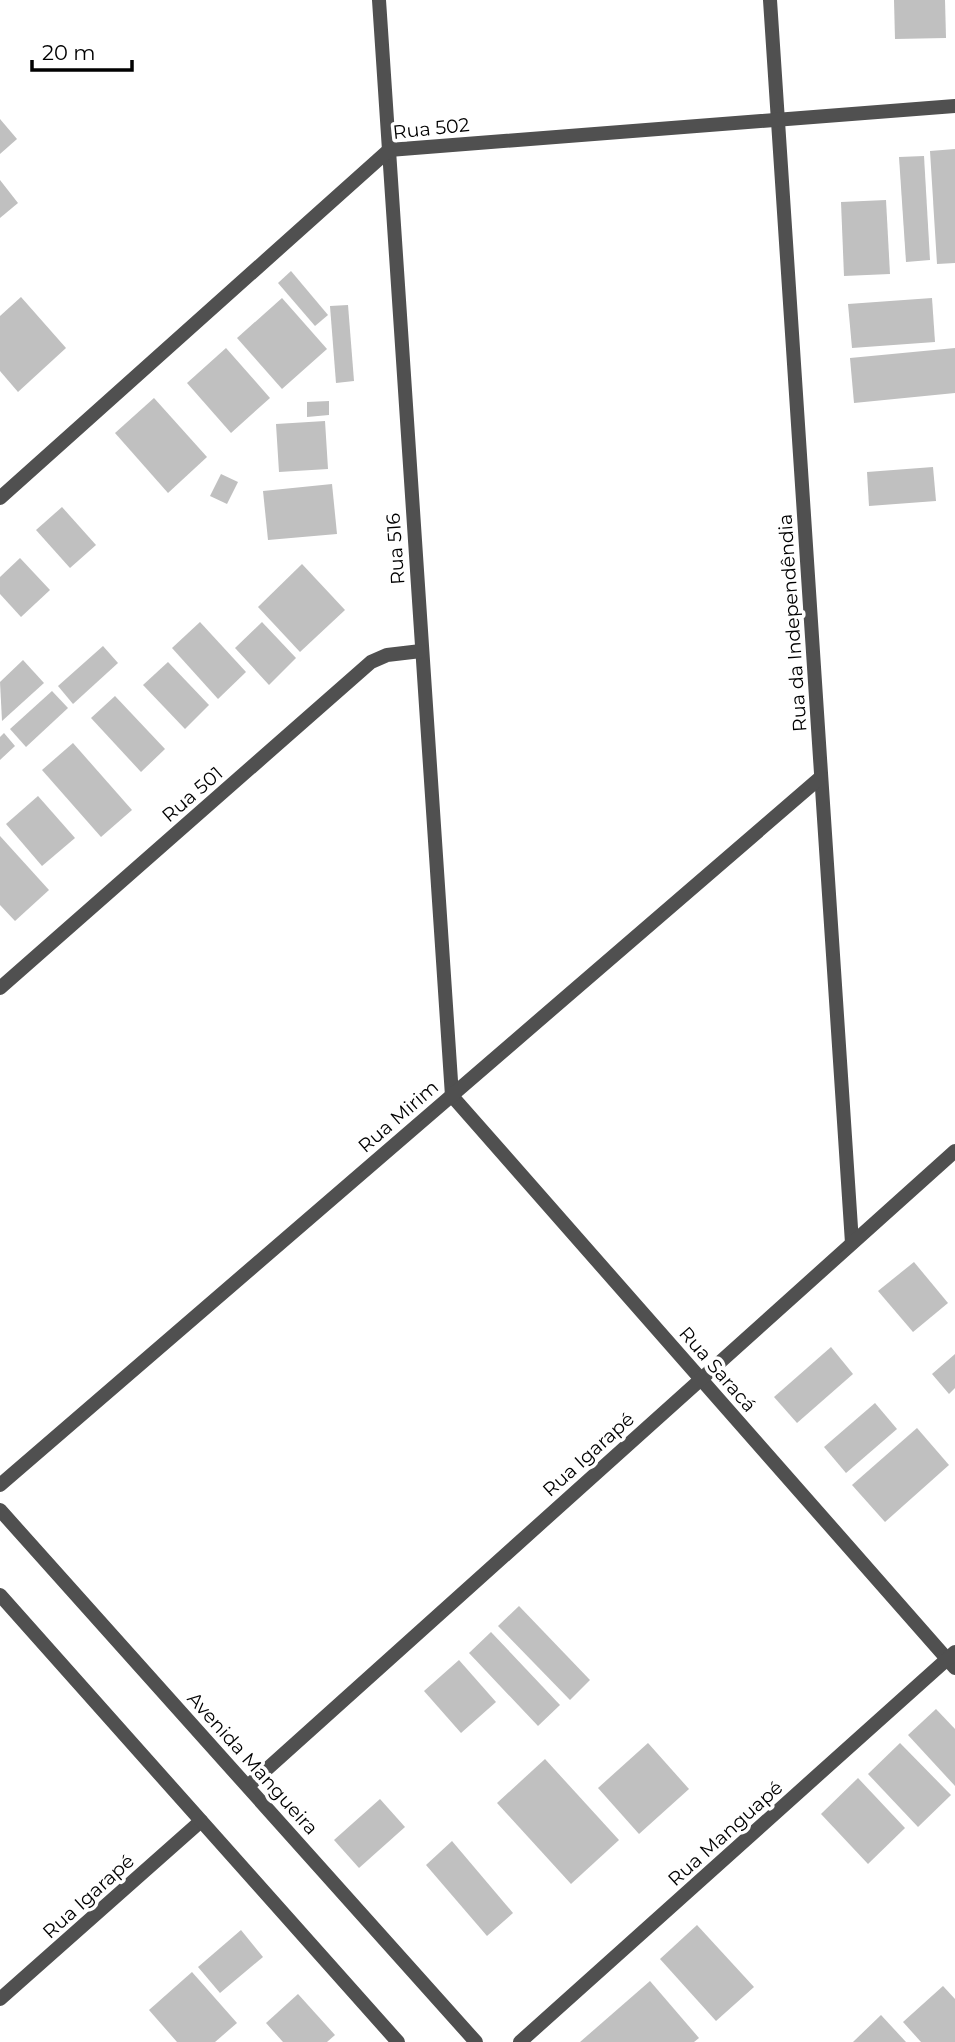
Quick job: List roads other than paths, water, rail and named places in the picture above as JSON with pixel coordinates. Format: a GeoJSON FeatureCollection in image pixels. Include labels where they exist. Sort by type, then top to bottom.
{"type":"FeatureCollection","features":[{"type":"Feature","properties":{"kind":"street","name":"Rua 516"},"geometry":{"type":"LineString","coordinates":[[379,0],[452,1096]]}},
{"type":"Feature","properties":{"kind":"street","name":"Rua da Independêndia"},"geometry":{"type":"LineString","coordinates":[[770,0],[852,1243]]}},
{"type":"Feature","properties":{"kind":"street","name":"Rua 502"},"geometry":{"type":"LineString","coordinates":[[0,498],[389,150],[955,106]]}},
{"type":"Feature","properties":{"kind":"street","name":"Rua 501"},"geometry":{"type":"LineString","coordinates":[[0,988],[371,662],[387,655],[421,651]]}},
{"type":"Feature","properties":{"kind":"street","name":"Rua Mirim"},"geometry":{"type":"LineString","coordinates":[[0,1485],[821,777]]}},
{"type":"Feature","properties":{"kind":"street","name":"Rua Saracá"},"geometry":{"type":"LineString","coordinates":[[452,1096],[952,1660]]}},
{"type":"Feature","properties":{"kind":"street","name":"Rua Igarapé"},"geometry":{"type":"LineString","coordinates":[[248,1786],[955,1151]]}},
{"type":"Feature","properties":{"kind":"street","name":"Avenida Mangueira"},"geometry":{"type":"LineString","coordinates":[[0,1510],[476,2042]]}},
{"type":"Feature","properties":{"kind":"street"},"geometry":{"type":"LineString","coordinates":[[0,1594],[398,2042]]}},
{"type":"Feature","properties":{"kind":"street","name":"Rua Manguapé"},"geometry":{"type":"LineString","coordinates":[[520,2042],[952,1660]]}},
{"type":"Feature","properties":{"kind":"street","name":"Rua Igarapé"},"geometry":{"type":"LineString","coordinates":[[0,1999],[201,1821]]}}]}
